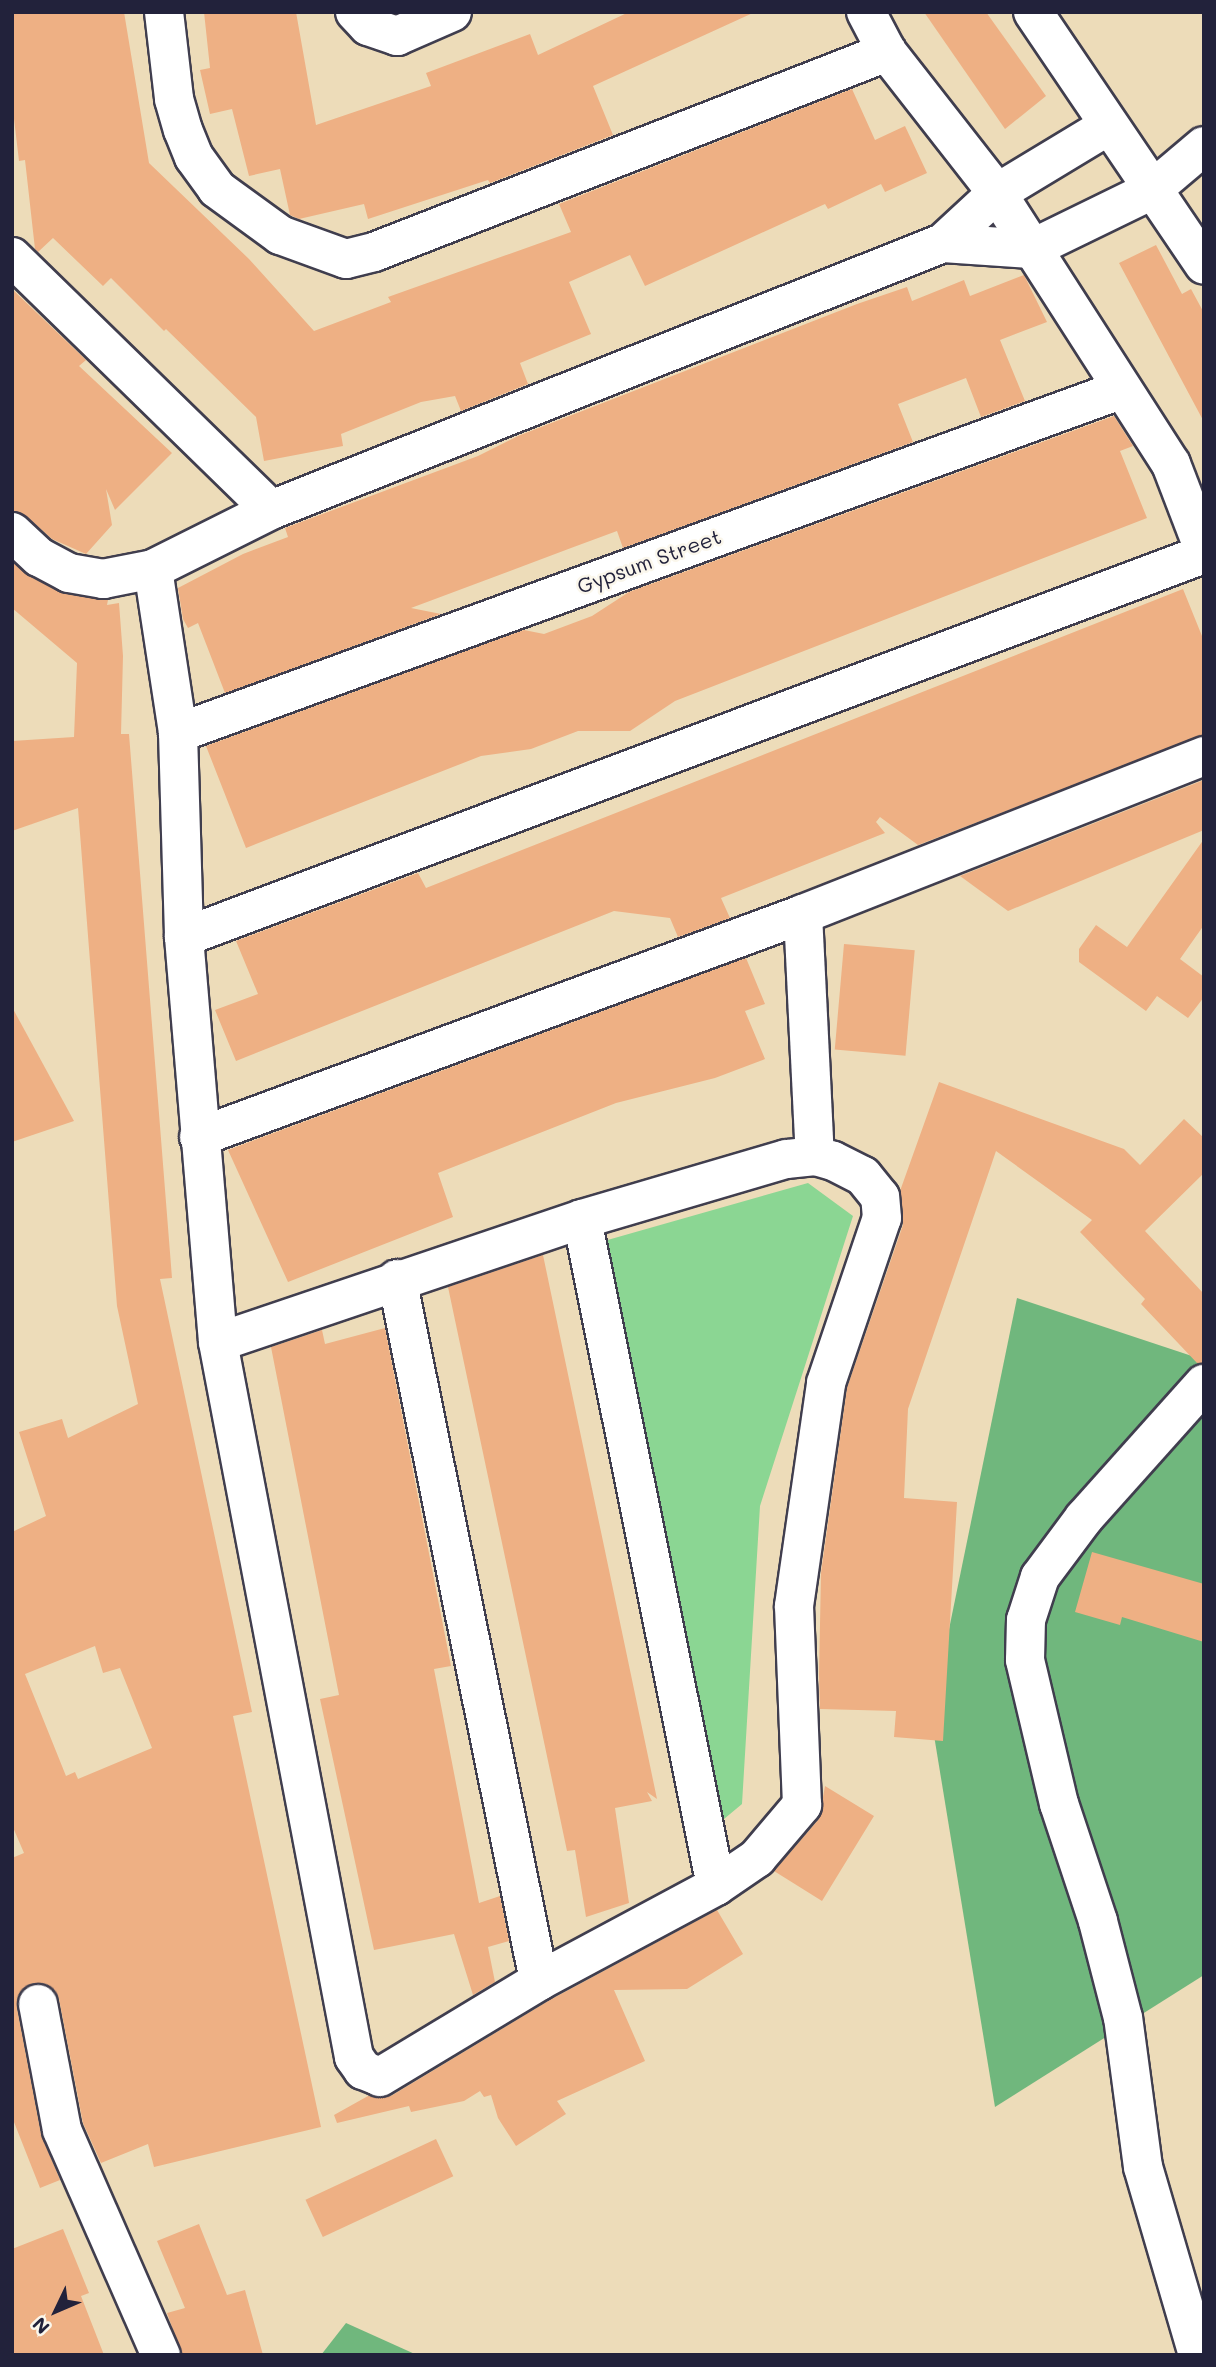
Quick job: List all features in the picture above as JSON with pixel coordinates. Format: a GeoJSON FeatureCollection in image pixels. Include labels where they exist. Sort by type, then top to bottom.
{"type":"FeatureCollection","features":[{"type":"Feature","properties":{"kind":"street"},"geometry":{"type":"LineString","coordinates":[[164,12],[174,99],[194,157],[217,188],[280,235],[345,259],[374,252],[887,52]]}},
{"type":"Feature","properties":{"kind":"street"},"geometry":{"type":"LineString","coordinates":[[355,12],[368,26],[397,36],[452,12]]}},
{"type":"Feature","properties":{"kind":"street"},"geometry":{"type":"LineString","coordinates":[[184,937],[1204,552],[1171,464],[1120,390],[998,193],[887,52],[866,12]]}},
{"type":"Feature","properties":{"kind":"street"},"geometry":{"type":"LineString","coordinates":[[1033,12],[1204,264]]}},
{"type":"Feature","properties":{"kind":"street"},"geometry":{"type":"LineString","coordinates":[[12,532],[40,557],[69,573],[103,579],[153,569],[271,510],[943,243],[998,193],[1108,126]]}},
{"type":"Feature","properties":{"kind":"street"},"geometry":{"type":"LineString","coordinates":[[943,243],[1031,249],[1152,190],[1204,146]]}},
{"type":"Feature","properties":{"kind":"street"},"geometry":{"type":"LineString","coordinates":[[12,257],[271,510]]}},
{"type":"Feature","properties":{"kind":"street","name":"Gypsum Street"},"geometry":{"type":"LineString","coordinates":[[178,733],[1120,390]]}},
{"type":"Feature","properties":{"kind":"street"},"geometry":{"type":"LineString","coordinates":[[153,569],[178,733],[184,937],[218,1342],[354,2057],[363,2070],[380,2077],[539,1981],[716,1886],[757,1858],[780,1835],[802,1805],[804,1790],[794,1606],[826,1383],[882,1218],[873,1184],[833,1161],[815,1156],[786,1159],[582,1219],[397,1279],[218,1342]]}},
{"type":"Feature","properties":{"kind":"street"},"geometry":{"type":"LineString","coordinates":[[199,1138],[803,914],[1204,756]]}},
{"type":"Feature","properties":{"kind":"street"},"geometry":{"type":"LineString","coordinates":[[803,914],[815,1156]]}},
{"type":"Feature","properties":{"kind":"street"},"geometry":{"type":"LineString","coordinates":[[582,1219],[716,1886]]}},
{"type":"Feature","properties":{"kind":"street"},"geometry":{"type":"LineString","coordinates":[[397,1279],[539,1981]]}},
{"type":"Feature","properties":{"kind":"street"},"geometry":{"type":"LineString","coordinates":[[1198,2355],[1143,2167],[1120,2006],[1098,1921],[1059,1804],[1025,1660],[1026,1620],[1047,1567],[1084,1518],[1204,1384]]}},
{"type":"Feature","properties":{"kind":"street"},"geometry":{"type":"LineString","coordinates":[[38,2004],[62,2130],[161,2355]]}},
{"type":"Feature","properties":{"kind":"green space"},"geometry":{"type":"Polygon","coordinates":[[[808,1183],[853,1216],[760,1506],[742,1804],[718,1824],[604,1241],[808,1183]]]}},
{"type":"Feature","properties":{"kind":"green space"},"geometry":{"type":"Polygon","coordinates":[[[1017,1298],[1204,1360],[1204,1975],[995,2107],[931,1717],[1017,1298]]]}},
{"type":"Feature","properties":{"kind":"green space"},"geometry":{"type":"Polygon","coordinates":[[[346,2323],[417,2355],[321,2355],[346,2323]]]}},
{"type":"Feature","properties":{"kind":"building"},"geometry":{"type":"Polygon","coordinates":[[[12,12],[124,12],[149,163],[249,259],[314,331],[391,302],[388,297],[571,232],[559,204],[852,89],[875,140],[905,126],[927,173],[885,192],[881,184],[828,209],[825,204],[645,286],[630,255],[569,282],[591,334],[520,363],[528,384],[461,411],[455,396],[421,402],[341,434],[343,446],[264,461],[256,417],[111,278],[103,286],[53,238],[38,252],[35,249],[25,160],[19,161],[12,102],[12,12]]]}},
{"type":"Feature","properties":{"kind":"building"},"geometry":{"type":"Polygon","coordinates":[[[204,12],[296,12],[316,125],[431,86],[426,73],[530,34],[538,55],[629,12],[755,12],[593,86],[613,135],[490,183],[488,180],[368,219],[364,204],[299,219],[290,215],[280,169],[249,176],[232,109],[210,114],[200,70],[210,68],[204,12]]]}},
{"type":"Feature","properties":{"kind":"building"},"geometry":{"type":"Polygon","coordinates":[[[924,12],[986,12],[1046,96],[1005,129],[924,12]]]}},
{"type":"Feature","properties":{"kind":"building"},"geometry":{"type":"Polygon","coordinates":[[[1156,245],[1182,294],[1191,289],[1204,313],[1204,422],[1119,263],[1156,245]]]}},
{"type":"Feature","properties":{"kind":"building"},"geometry":{"type":"Polygon","coordinates":[[[1024,275],[1047,322],[1000,340],[1025,401],[981,417],[966,378],[898,404],[913,442],[623,548],[617,531],[411,608],[441,614],[225,693],[198,623],[188,628],[183,619],[178,588],[243,554],[288,537],[285,528],[478,456],[518,436],[857,304],[907,287],[912,301],[964,280],[970,296],[1024,275]]]}},
{"type":"Feature","properties":{"kind":"building"},"geometry":{"type":"Polygon","coordinates":[[[12,289],[86,360],[79,366],[172,453],[115,510],[106,489],[112,525],[86,554],[52,539],[26,516],[12,511],[12,289]]]}},
{"type":"Feature","properties":{"kind":"building"},"geometry":{"type":"Polygon","coordinates":[[[1114,416],[1133,446],[1120,451],[1147,518],[675,701],[630,731],[578,731],[531,749],[481,756],[246,848],[206,746],[524,630],[544,634],[592,616],[629,592],[1114,416]]]}},
{"type":"Feature","properties":{"kind":"building"},"geometry":{"type":"Polygon","coordinates":[[[12,562],[59,592],[108,600],[107,605],[119,603],[123,656],[121,734],[129,734],[172,1278],[160,1279],[252,1712],[233,1716],[321,2127],[154,2167],[148,2144],[101,2163],[83,2123],[59,1999],[46,1984],[33,1983],[18,1996],[17,2008],[41,2134],[60,2180],[40,2188],[12,2117],[12,1858],[24,1853],[12,1825],[12,1532],[46,1516],[19,1432],[62,1419],[68,1438],[138,1404],[117,1306],[78,808],[12,831],[12,741],[74,737],[77,663],[12,608],[12,562]],[[95,1646],[25,1674],[66,1776],[75,1772],[78,1779],[152,1748],[120,1668],[103,1673],[95,1646]]]}},
{"type":"Feature","properties":{"kind":"building"},"geometry":{"type":"Polygon","coordinates":[[[1183,589],[1204,641],[1204,735],[918,845],[880,817],[876,822],[885,833],[721,898],[730,918],[678,937],[670,918],[614,911],[236,1061],[215,1010],[258,994],[236,941],[418,873],[426,888],[1183,589]]]}},
{"type":"Feature","properties":{"kind":"building"},"geometry":{"type":"Polygon","coordinates":[[[1204,780],[1204,830],[1008,911],[960,876],[1204,780]]]}},
{"type":"Feature","properties":{"kind":"building"},"geometry":{"type":"Polygon","coordinates":[[[1204,839],[1204,925],[1180,959],[1204,977],[1204,997],[1188,1018],[1157,996],[1146,1011],[1079,962],[1079,949],[1096,925],[1127,947],[1204,839]]]}},
{"type":"Feature","properties":{"kind":"building"},"geometry":{"type":"Polygon","coordinates":[[[844,944],[915,950],[905,1056],[835,1050],[844,944]]]}},
{"type":"Feature","properties":{"kind":"building"},"geometry":{"type":"Polygon","coordinates":[[[746,958],[765,1004],[745,1011],[765,1059],[715,1078],[616,1103],[438,1173],[453,1217],[288,1282],[228,1150],[746,958]]]}},
{"type":"Feature","properties":{"kind":"building"},"geometry":{"type":"Polygon","coordinates":[[[12,1007],[74,1121],[12,1142],[12,1007]]]}},
{"type":"Feature","properties":{"kind":"building"},"geometry":{"type":"Polygon","coordinates":[[[939,1082],[1124,1149],[1140,1165],[1184,1119],[1204,1138],[1204,1173],[1145,1231],[1204,1294],[1204,1363],[1197,1363],[1141,1304],[1145,1299],[1080,1232],[1092,1220],[996,1151],[908,1409],[904,1498],[957,1502],[943,1741],[894,1737],[896,1711],[820,1709],[819,1675],[821,1573],[847,1388],[903,1225],[900,1191],[939,1082]]]}},
{"type":"Feature","properties":{"kind":"building"},"geometry":{"type":"Polygon","coordinates":[[[543,1255],[657,1799],[647,1792],[652,1801],[615,1808],[629,1903],[586,1917],[575,1850],[567,1851],[448,1287],[543,1255]]]}},
{"type":"Feature","properties":{"kind":"building"},"geometry":{"type":"Polygon","coordinates":[[[385,1328],[451,1666],[434,1669],[479,1903],[500,1896],[509,1941],[488,1947],[495,1982],[473,1995],[454,1934],[374,1950],[320,1699],[339,1695],[271,1347],[322,1330],[325,1344],[385,1328]]]}},
{"type":"Feature","properties":{"kind":"building"},"geometry":{"type":"Polygon","coordinates":[[[1092,1552],[1204,1584],[1204,1642],[1122,1617],[1120,1625],[1075,1612],[1092,1552]]]}},
{"type":"Feature","properties":{"kind":"building"},"geometry":{"type":"Polygon","coordinates":[[[825,1786],[874,1816],[822,1901],[774,1871],[819,1819],[825,1786]]]}},
{"type":"Feature","properties":{"kind":"building"},"geometry":{"type":"Polygon","coordinates":[[[717,1910],[743,1954],[687,1989],[614,1990],[645,2061],[557,2101],[566,2114],[516,2146],[498,2118],[491,2095],[484,2097],[480,2091],[464,2101],[411,2112],[409,2106],[337,2123],[334,2115],[368,2096],[391,2096],[550,2000],[717,1910]]]}},
{"type":"Feature","properties":{"kind":"building"},"geometry":{"type":"Polygon","coordinates":[[[436,2139],[453,2176],[323,2237],[305,2200],[436,2139]]]}},
{"type":"Feature","properties":{"kind":"building"},"geometry":{"type":"Polygon","coordinates":[[[199,2224],[227,2295],[245,2290],[263,2355],[182,2355],[167,2313],[185,2308],[157,2241],[199,2224]]]}},
{"type":"Feature","properties":{"kind":"building"},"geometry":{"type":"Polygon","coordinates":[[[63,2229],[89,2293],[81,2296],[104,2355],[12,2355],[12,2249],[63,2229]]]}}]}
